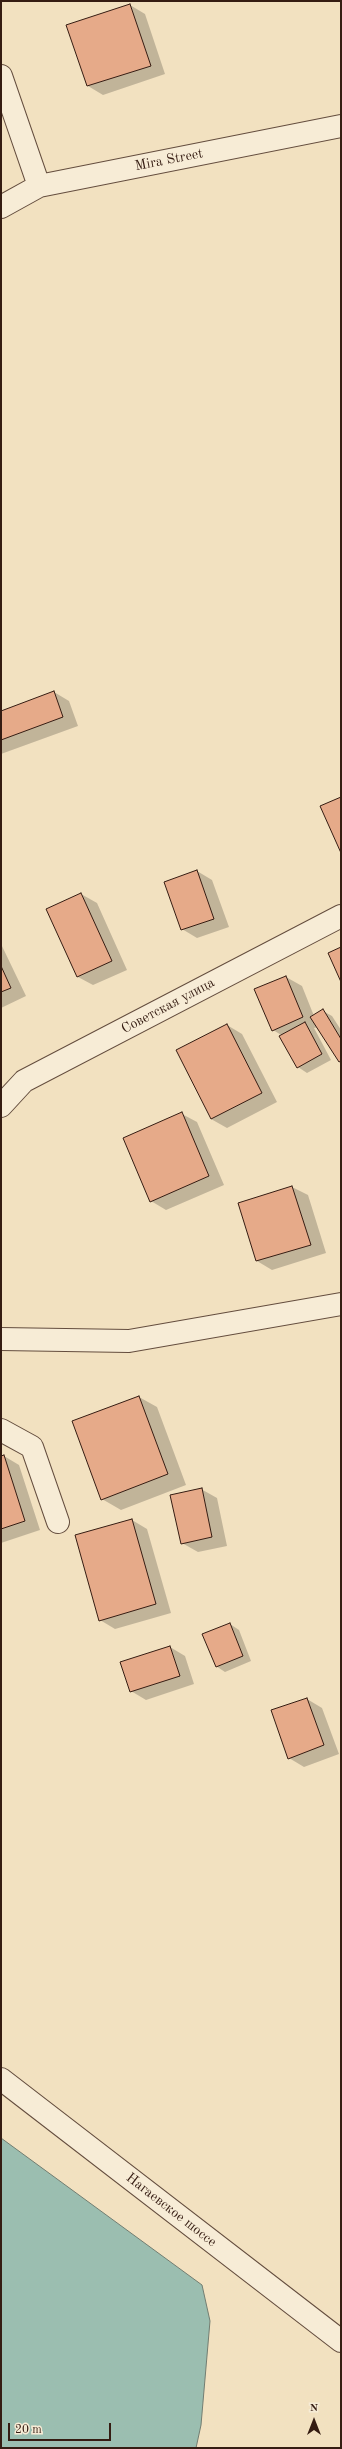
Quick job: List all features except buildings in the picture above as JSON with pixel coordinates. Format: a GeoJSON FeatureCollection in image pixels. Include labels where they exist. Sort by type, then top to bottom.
{"type":"FeatureCollection","features":[{"type":"Feature","properties":{"kind":"street"},"geometry":{"type":"LineString","coordinates":[[1,76],[39,186]]}},
{"type":"Feature","properties":{"kind":"street","name":"Mira Street"},"geometry":{"type":"LineString","coordinates":[[1,207],[39,186],[341,126]]}},
{"type":"Feature","properties":{"kind":"street","name":"Советская улица"},"geometry":{"type":"LineString","coordinates":[[1,1106],[24,1081],[341,916]]}},
{"type":"Feature","properties":{"kind":"street"},"geometry":{"type":"LineString","coordinates":[[1,1339],[130,1341],[341,1304]]}},
{"type":"Feature","properties":{"kind":"street"},"geometry":{"type":"LineString","coordinates":[[1,1430],[32,1447],[58,1522]]}},
{"type":"Feature","properties":{"kind":"street","name":"Нагаевское шоссе"},"geometry":{"type":"LineString","coordinates":[[1,2079],[341,2342]]}},
{"type":"Feature","properties":{"kind":"shaded area"},"geometry":{"type":"Polygon","coordinates":[[[1,2138],[202,2285],[210,2321],[201,2425],[196,2448],[1,2448],[1,2138]]]}}]}
